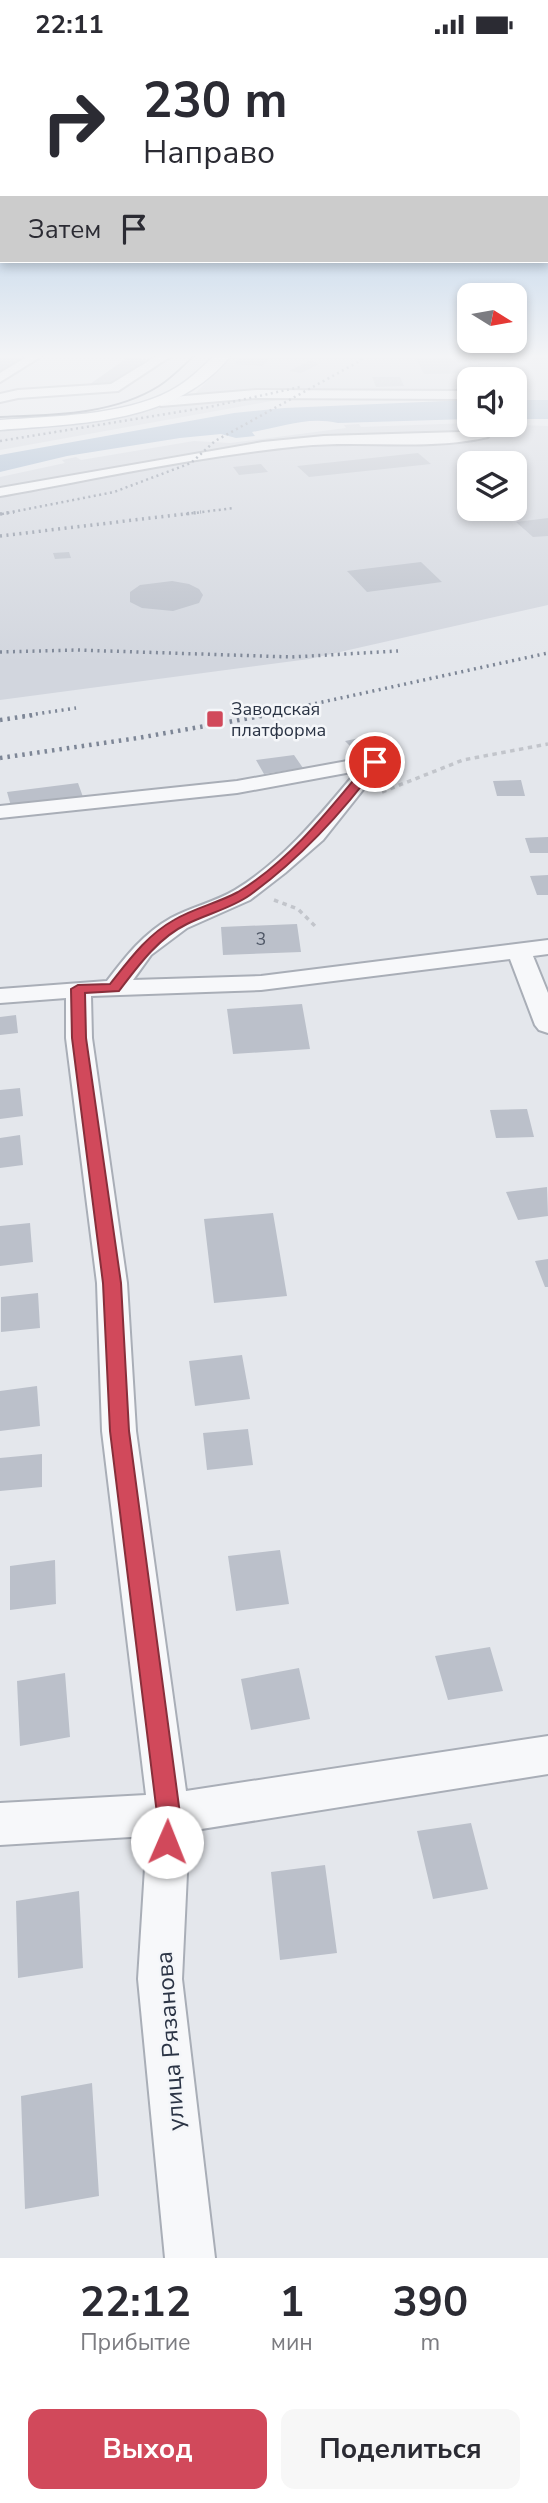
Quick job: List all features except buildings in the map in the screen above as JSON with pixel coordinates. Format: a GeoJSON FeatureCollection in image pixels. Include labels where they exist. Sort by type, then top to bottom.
{"type":"FeatureCollection","features":[{"type":"Feature","properties":{"kind":"street"},"geometry":{"type":"LineString","coordinates":[[0,492],[186,457]]}},
{"type":"Feature","properties":{"kind":"street"},"geometry":{"type":"LineString","coordinates":[[0,812],[237,787],[375,762],[315,835],[242,895],[178,922],[96,989]]}},
{"type":"Feature","properties":{"kind":"street"},"geometry":{"type":"LineString","coordinates":[[0,996],[261,982],[548,947]]}},
{"type":"Feature","properties":{"kind":"street"},"geometry":{"type":"LineString","coordinates":[[519,950],[548,1025]]}},
{"type":"Feature","properties":{"kind":"street","name":"улица Рязанова"},"geometry":{"type":"LineString","coordinates":[[96,989],[79,1038],[112,1283],[119,1431],[169,1814],[160,1979],[190,2258]]}},
{"type":"Feature","properties":{"kind":"street"},"geometry":{"type":"LineString","coordinates":[[0,1824],[169,1814],[548,1755]]}},
{"type":"Feature","properties":{"kind":"path"},"geometry":{"type":"LineString","coordinates":[[339,808],[463,760],[548,744]]}},
{"type":"Feature","properties":{"kind":"path"},"geometry":{"type":"LineString","coordinates":[[242,895],[276,900],[298,909],[315,926]]}},
{"type":"Feature","properties":{"kind":"shaded area"},"geometry":{"type":"Polygon","coordinates":[[[76,457],[81,460],[98,457],[457,457],[457,521],[527,521],[527,457],[548,457],[548,605],[309,659],[0,700],[0,477],[65,463],[62,460],[76,457]]]}},
{"type":"Feature","properties":{"kind":"water"},"geometry":{"type":"Polygon","coordinates":[[[0,457],[62,457],[0,472],[0,457]]]}},
{"type":"Feature","properties":{"kind":"railway"},"geometry":{"type":"LineString","coordinates":[[7,513],[114,492],[191,463],[197,457]]}},
{"type":"Feature","properties":{"kind":"railway"},"geometry":{"type":"LineString","coordinates":[[186,514],[234,508]]}},
{"type":"Feature","properties":{"kind":"railway"},"geometry":{"type":"LineString","coordinates":[[7,513],[14,512]]}},
{"type":"Feature","properties":{"kind":"railway"},"geometry":{"type":"LineString","coordinates":[[0,536],[201,512]]}},
{"type":"Feature","properties":{"kind":"railway"},"geometry":{"type":"LineString","coordinates":[[0,514],[7,513]]}},
{"type":"Feature","properties":{"kind":"railway"},"geometry":{"type":"LineString","coordinates":[[2,514],[7,513]]}},
{"type":"Feature","properties":{"kind":"railway"},"geometry":{"type":"LineString","coordinates":[[0,652],[77,650],[292,657],[398,651]]}},
{"type":"Feature","properties":{"kind":"railway"},"geometry":{"type":"LineString","coordinates":[[258,716],[548,653]]}},
{"type":"Feature","properties":{"kind":"railway"},"geometry":{"type":"LineString","coordinates":[[23,716],[76,708]]}},
{"type":"Feature","properties":{"kind":"railway"},"geometry":{"type":"LineString","coordinates":[[0,720],[34,715]]}},
{"type":"Feature","properties":{"kind":"railway"},"geometry":{"type":"LineString","coordinates":[[0,758],[138,738],[267,715]]}},
{"type":"Feature","properties":{"kind":"place","name":"Заводская платформа"},"geometry":{"type":"Point","coordinates":[215,719]}},
{"type":"Feature","properties":{"kind":"route"},"geometry":{"type":"LineString","coordinates":[[167,1842],[169,1814],[119,1431],[112,1283],[79,1038],[78,989],[114,988],[143,950],[178,922],[242,895],[315,835],[375,762]]}}]}
